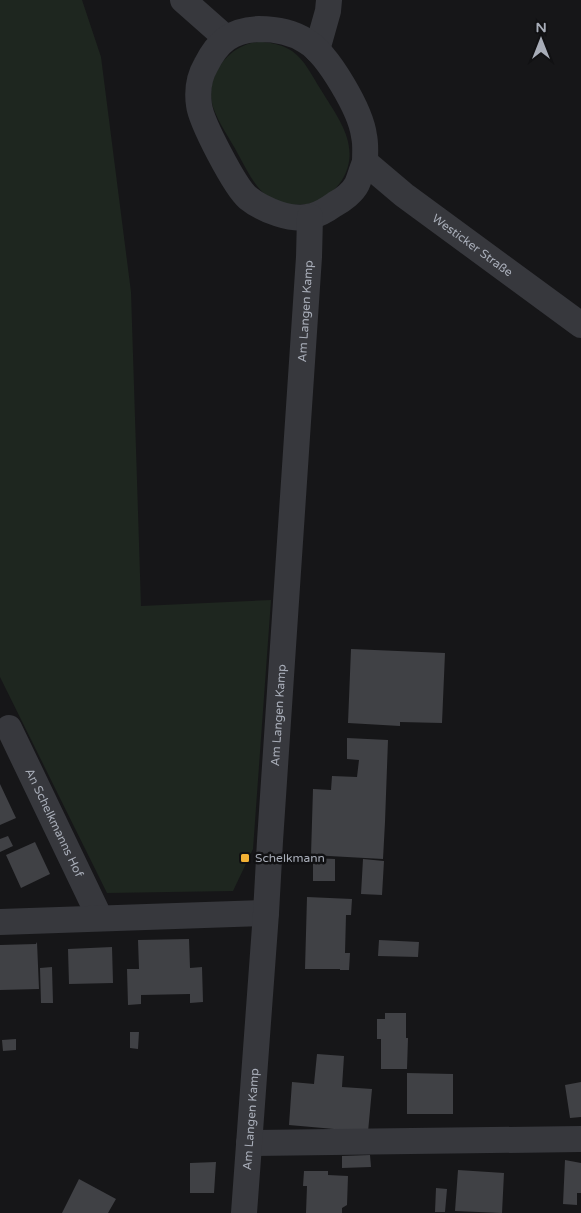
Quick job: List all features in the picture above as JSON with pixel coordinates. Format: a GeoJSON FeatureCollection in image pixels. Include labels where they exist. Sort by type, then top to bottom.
{"type":"FeatureCollection","features":[{"type":"Feature","properties":{"kind":"street"},"geometry":{"type":"LineString","coordinates":[[183,0],[226,38]]}},
{"type":"Feature","properties":{"kind":"street"},"geometry":{"type":"LineString","coordinates":[[317,50],[328,11],[329,0]]}},
{"type":"Feature","properties":{"kind":"street"},"geometry":{"type":"LineString","coordinates":[[246,29],[268,29],[283,32],[306,40],[317,50],[336,73],[356,110],[364,136],[365,162],[356,185],[343,200],[310,217],[277,214],[263,208],[246,196],[232,175],[205,125],[199,107],[198,91],[202,73],[212,53],[226,38],[246,29]]}},
{"type":"Feature","properties":{"kind":"street","name":"Westicker Straße"},"geometry":{"type":"LineString","coordinates":[[365,162],[404,195],[581,325]]}},
{"type":"Feature","properties":{"kind":"street","name":"Am Langen Kamp"},"geometry":{"type":"LineString","coordinates":[[244,1213],[310,257],[310,217]]}},
{"type":"Feature","properties":{"kind":"street","name":"An Schelkmanns Hof"},"geometry":{"type":"LineString","coordinates":[[9,728],[100,918]]}},
{"type":"Feature","properties":{"kind":"street"},"geometry":{"type":"LineString","coordinates":[[0,922],[266,913]]}},
{"type":"Feature","properties":{"kind":"street"},"geometry":{"type":"LineString","coordinates":[[249,1143],[581,1139]]}},
{"type":"Feature","properties":{"kind":"shaded area"},"geometry":{"type":"Polygon","coordinates":[[[0,0],[82,0],[101,57],[131,292],[141,606],[271,600],[253,849],[233,891],[107,893],[0,677],[0,0]]]}},
{"type":"Feature","properties":{"kind":"shaded area"},"geometry":{"type":"Polygon","coordinates":[[[263,42],[285,47],[301,59],[334,111],[349,144],[348,168],[342,180],[329,194],[313,203],[285,204],[272,199],[261,191],[221,125],[213,107],[211,97],[214,78],[224,61],[239,48],[252,43],[263,42]]]}},
{"type":"Feature","properties":{"kind":"building"},"geometry":{"type":"Polygon","coordinates":[[[351,649],[445,653],[442,723],[400,722],[400,726],[348,723],[351,649]]]}},
{"type":"Feature","properties":{"kind":"building"},"geometry":{"type":"Polygon","coordinates":[[[347,738],[388,740],[383,859],[311,855],[313,789],[331,790],[332,776],[357,777],[359,760],[347,759],[347,738]]]}},
{"type":"Feature","properties":{"kind":"building"},"geometry":{"type":"Polygon","coordinates":[[[0,784],[16,818],[0,825],[0,784]]]}},
{"type":"Feature","properties":{"kind":"building"},"geometry":{"type":"Polygon","coordinates":[[[8,836],[13,846],[0,852],[0,839],[8,836]]]}},
{"type":"Feature","properties":{"kind":"building"},"geometry":{"type":"Polygon","coordinates":[[[35,842],[50,874],[21,888],[6,855],[35,842]]]}},
{"type":"Feature","properties":{"kind":"building"},"geometry":{"type":"Polygon","coordinates":[[[313,858],[335,859],[335,881],[313,881],[313,858]]]}},
{"type":"Feature","properties":{"kind":"building"},"geometry":{"type":"Polygon","coordinates":[[[363,859],[384,861],[382,895],[361,894],[363,859]]]}},
{"type":"Feature","properties":{"kind":"building"},"geometry":{"type":"Polygon","coordinates":[[[307,897],[352,899],[351,915],[346,915],[345,953],[350,953],[349,970],[305,969],[307,897]]]}},
{"type":"Feature","properties":{"kind":"building"},"geometry":{"type":"Polygon","coordinates":[[[189,939],[190,968],[202,967],[203,1002],[190,1003],[190,994],[141,995],[141,1004],[128,1005],[127,969],[139,969],[138,940],[189,939]]]}},
{"type":"Feature","properties":{"kind":"building"},"geometry":{"type":"Polygon","coordinates":[[[379,940],[419,942],[418,957],[378,956],[379,940]]]}},
{"type":"Feature","properties":{"kind":"building"},"geometry":{"type":"Polygon","coordinates":[[[37,942],[39,989],[0,990],[0,945],[36,944],[37,942]]]}},
{"type":"Feature","properties":{"kind":"building"},"geometry":{"type":"Polygon","coordinates":[[[112,947],[113,983],[69,984],[68,949],[112,947]]]}},
{"type":"Feature","properties":{"kind":"building"},"geometry":{"type":"Polygon","coordinates":[[[52,967],[53,1003],[41,1003],[40,968],[52,967]]]}},
{"type":"Feature","properties":{"kind":"building"},"geometry":{"type":"Polygon","coordinates":[[[385,1013],[406,1013],[406,1038],[408,1038],[407,1069],[381,1069],[381,1039],[377,1039],[377,1019],[385,1019],[385,1013]]]}},
{"type":"Feature","properties":{"kind":"building"},"geometry":{"type":"Polygon","coordinates":[[[130,1032],[139,1032],[138,1049],[130,1048],[130,1032]]]}},
{"type":"Feature","properties":{"kind":"building"},"geometry":{"type":"Polygon","coordinates":[[[16,1039],[16,1050],[3,1051],[2,1040],[16,1039]]]}},
{"type":"Feature","properties":{"kind":"building"},"geometry":{"type":"Polygon","coordinates":[[[317,1054],[344,1056],[342,1087],[372,1089],[368,1132],[289,1125],[292,1082],[314,1084],[317,1054]]]}},
{"type":"Feature","properties":{"kind":"building"},"geometry":{"type":"Polygon","coordinates":[[[407,1073],[453,1074],[453,1114],[407,1114],[407,1073]]]}},
{"type":"Feature","properties":{"kind":"building"},"geometry":{"type":"Polygon","coordinates":[[[581,1082],[581,1117],[570,1118],[565,1085],[581,1082]]]}},
{"type":"Feature","properties":{"kind":"building"},"geometry":{"type":"Polygon","coordinates":[[[370,1155],[371,1167],[342,1168],[342,1156],[370,1155]]]}},
{"type":"Feature","properties":{"kind":"building"},"geometry":{"type":"Polygon","coordinates":[[[565,1160],[581,1163],[581,1193],[577,1193],[577,1205],[563,1204],[565,1160]]]}},
{"type":"Feature","properties":{"kind":"building"},"geometry":{"type":"Polygon","coordinates":[[[216,1162],[214,1193],[190,1193],[190,1163],[216,1162]]]}},
{"type":"Feature","properties":{"kind":"building"},"geometry":{"type":"Polygon","coordinates":[[[458,1170],[504,1173],[502,1213],[455,1211],[458,1170]]]}},
{"type":"Feature","properties":{"kind":"building"},"geometry":{"type":"Polygon","coordinates":[[[304,1171],[328,1171],[328,1175],[348,1176],[347,1205],[342,1208],[342,1213],[306,1213],[307,1186],[303,1186],[304,1171]]]}},
{"type":"Feature","properties":{"kind":"building"},"geometry":{"type":"Polygon","coordinates":[[[79,1179],[116,1199],[108,1213],[62,1213],[79,1179]]]}},
{"type":"Feature","properties":{"kind":"building"},"geometry":{"type":"Polygon","coordinates":[[[436,1188],[447,1189],[445,1212],[435,1212],[436,1188]]]}},
{"type":"Feature","properties":{"kind":"place","name":"Schelkmann"},"geometry":{"type":"Point","coordinates":[245,858]}}]}
